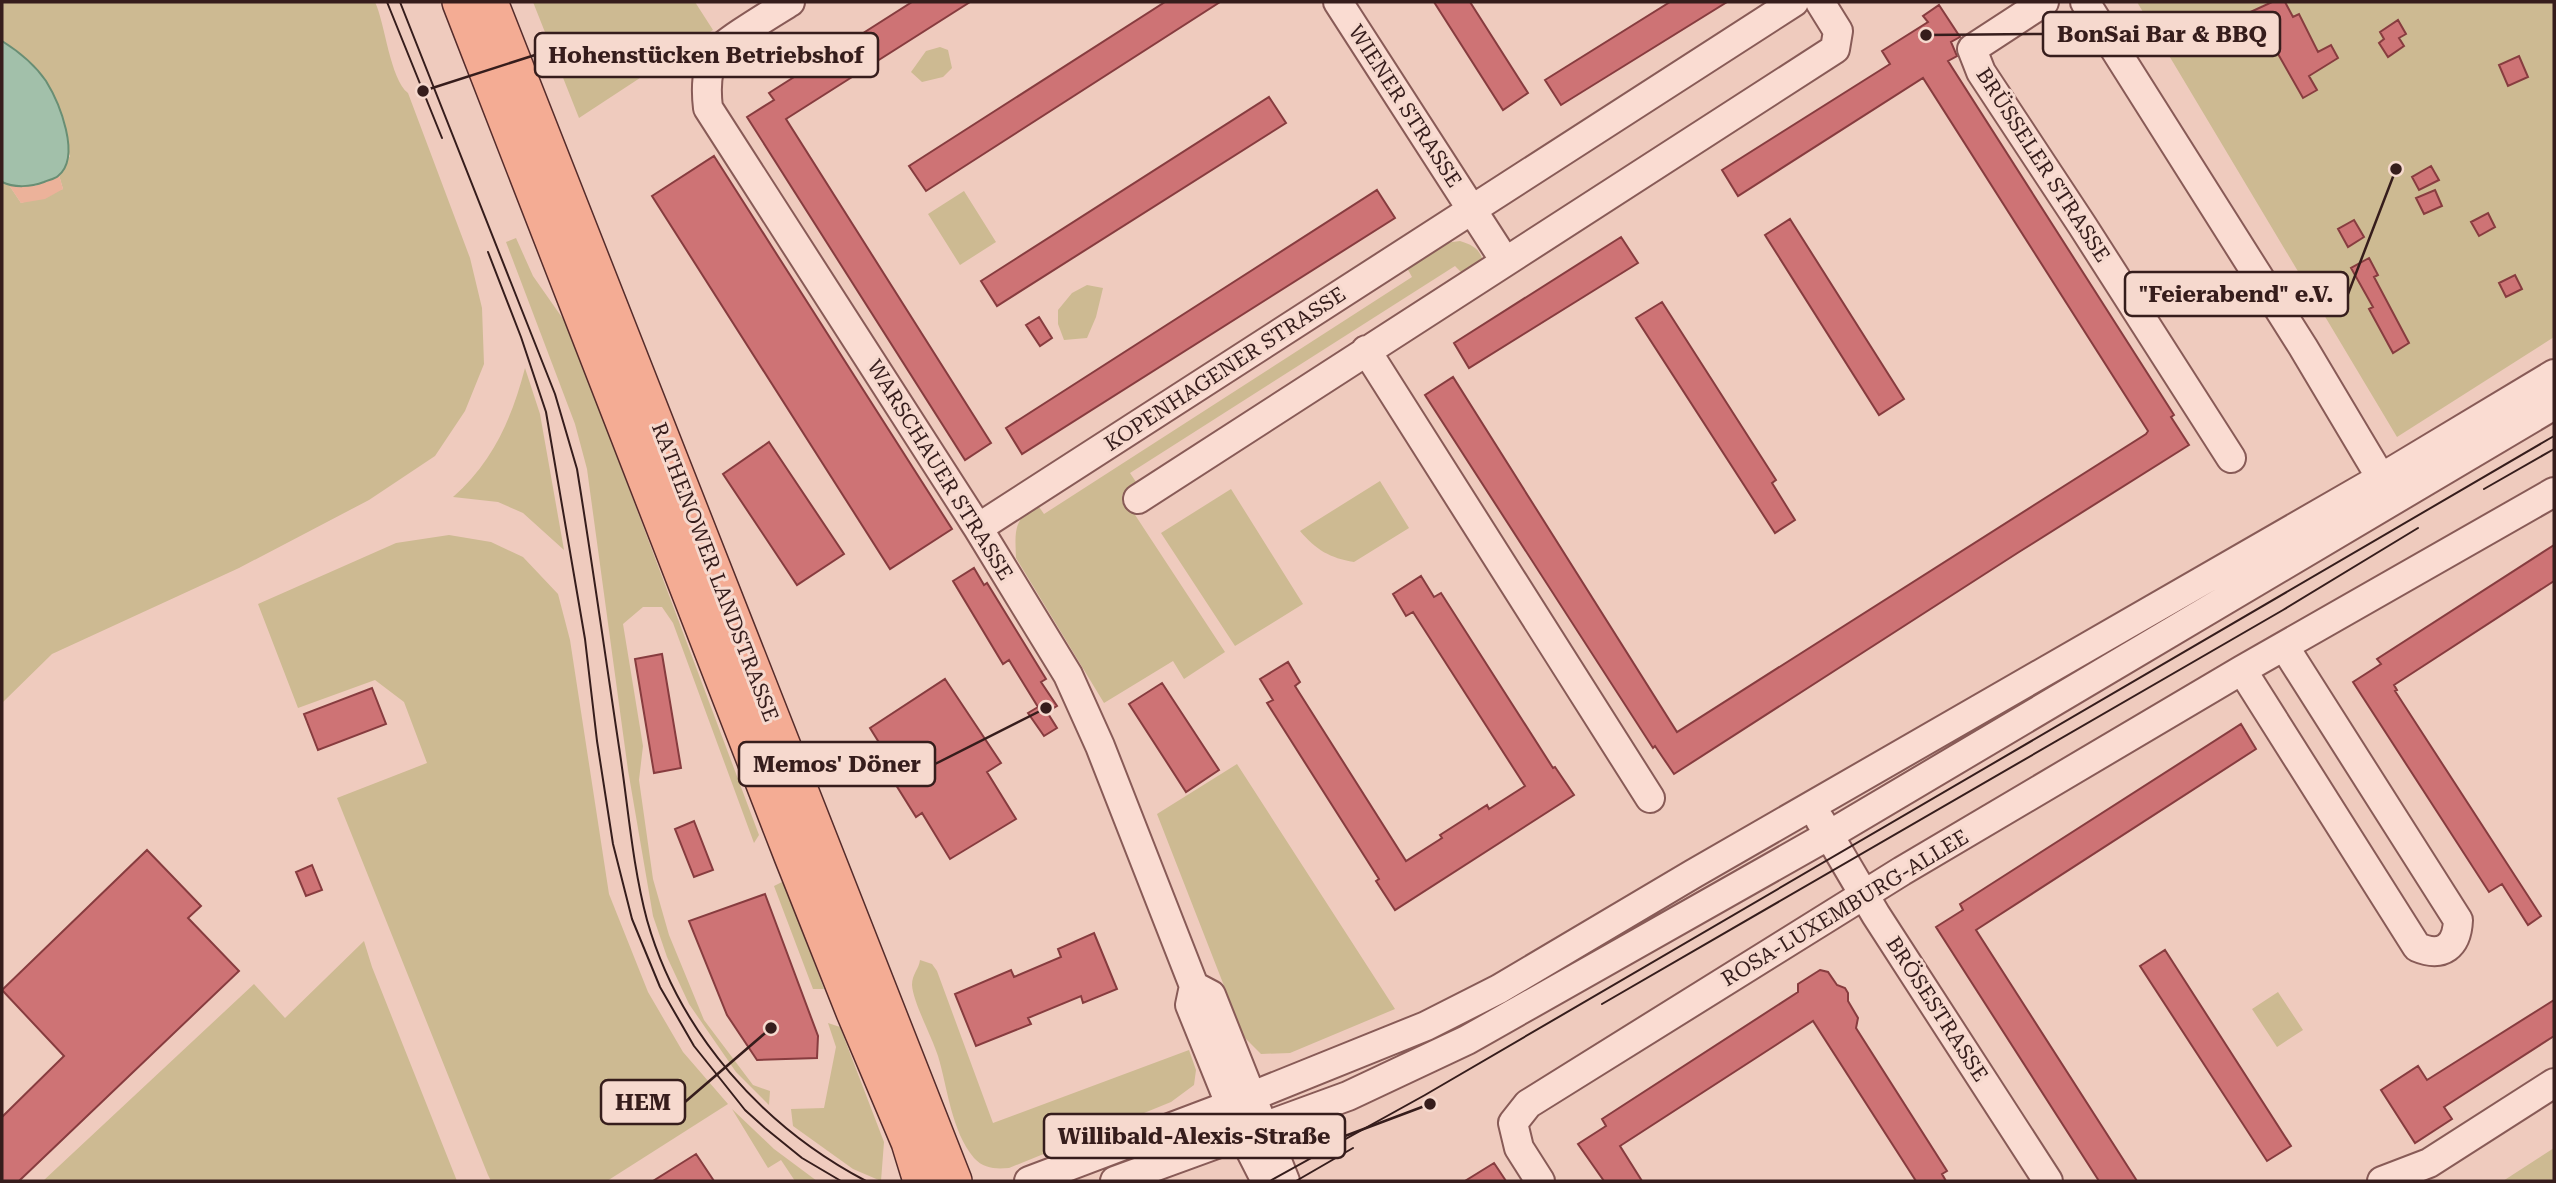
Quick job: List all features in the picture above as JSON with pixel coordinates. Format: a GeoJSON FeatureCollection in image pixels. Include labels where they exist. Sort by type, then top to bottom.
{"type":"FeatureCollection","features":[{"type":"Feature","properties":{"kind":"main road","name":"RATHENOWER LANDSTRASSE"},"geometry":{"type":"LineString","coordinates":[[460,2],[792,856],[909,1142],[921,1181]]}},
{"type":"Feature","properties":{"kind":"main road","name":"RATHENOWER LANDSTRASSE"},"geometry":{"type":"LineString","coordinates":[[490,2],[954,1181]]}},
{"type":"Feature","properties":{"kind":"street","name":"WARSCHAUER STRASSE"},"geometry":{"type":"LineString","coordinates":[[790,2],[716,52],[706,92],[708,108],[978,528],[1068,675],[1100,746],[1194,986],[1190,1005],[1241,1100]]}},
{"type":"Feature","properties":{"kind":"street","name":"WIENER STRASSE"},"geometry":{"type":"LineString","coordinates":[[1338,2],[1472,209]]}},
{"type":"Feature","properties":{"kind":"street","name":"KOPENHAGENER STRASSE"},"geometry":{"type":"LineString","coordinates":[[978,528],[1794,2]]}},
{"type":"Feature","properties":{"kind":"street"},"geometry":{"type":"LineString","coordinates":[[1138,499],[1835,49],[1838,31],[1820,2]]}},
{"type":"Feature","properties":{"kind":"street","name":"BRÜSSELER STRASSE"},"geometry":{"type":"LineString","coordinates":[[2044,2],[1972,49],[1981,72],[2231,458]]}},
{"type":"Feature","properties":{"kind":"street"},"geometry":{"type":"LineString","coordinates":[[2085,2],[2303,347],[2388,490]]}},
{"type":"Feature","properties":{"kind":"street"},"geometry":{"type":"LineString","coordinates":[[1472,209],[1505,261]]}},
{"type":"Feature","properties":{"kind":"street"},"geometry":{"type":"LineString","coordinates":[[1366,350],[1650,797]]}},
{"type":"Feature","properties":{"kind":"street"},"geometry":{"type":"LineString","coordinates":[[1115,1181],[1348,1096],[1467,1040],[1829,835],[2388,490],[2554,374]]}},
{"type":"Feature","properties":{"kind":"street"},"geometry":{"type":"LineString","coordinates":[[1029,1181],[1426,1026],[1499,989],[1811,806],[2388,490],[2554,405]]}},
{"type":"Feature","properties":{"kind":"street","name":"ROSA-LUXEMBURG-ALLEE"},"geometry":{"type":"LineString","coordinates":[[1540,1181],[1518,1148],[1513,1123],[1528,1104],[1864,895],[2242,670],[2554,492]]}},
{"type":"Feature","properties":{"kind":"street"},"geometry":{"type":"LineString","coordinates":[[2242,670],[2417,947],[2430,952],[2448,948],[2457,936],[2458,920],[2284,646]]}},
{"type":"Feature","properties":{"kind":"street"},"geometry":{"type":"LineString","coordinates":[[1811,806],[1829,835]]}},
{"type":"Feature","properties":{"kind":"street","name":"BRÖSESTRASSE"},"geometry":{"type":"LineString","coordinates":[[1829,835],[1864,895],[2048,1181]]}},
{"type":"Feature","properties":{"kind":"street"},"geometry":{"type":"LineString","coordinates":[[2382,1181],[2429,1163],[2554,1083]]}},
{"type":"Feature","properties":{"kind":"street"},"geometry":{"type":"LineString","coordinates":[[1241,1100],[1254,1132],[1266,1181]]}},
{"type":"Feature","properties":{"kind":"street"},"geometry":{"type":"LineString","coordinates":[[1254,1132],[1285,1181]]}},
{"type":"Feature","properties":{"kind":"shaded area"},"geometry":{"type":"Polygon","coordinates":[[[2,2],[375,2],[397,76],[408,93],[470,258],[482,308],[484,364],[465,411],[435,456],[369,500],[239,568],[52,654],[2,703],[2,182],[9,185],[21,203],[63,189],[59,175],[70,156],[19,52],[2,41],[2,2]]]}},
{"type":"Feature","properties":{"kind":"shaded area"},"geometry":{"type":"Polygon","coordinates":[[[533,2],[695,2],[713,30],[579,118],[533,2]]]}},
{"type":"Feature","properties":{"kind":"shaded area"},"geometry":{"type":"Polygon","coordinates":[[[2137,2],[2554,2],[2554,337],[2397,437],[2137,2]]]}},
{"type":"Feature","properties":{"kind":"shaded area"},"geometry":{"type":"Polygon","coordinates":[[[2,41],[37,69],[46,81],[66,129],[68,156],[65,167],[57,177],[39,184],[17,186],[2,182],[2,41]]]}},
{"type":"Feature","properties":{"kind":"shaded area"},"geometry":{"type":"Polygon","coordinates":[[[940,47],[948,50],[952,68],[943,77],[922,82],[911,72],[926,51],[940,47]]]}},
{"type":"Feature","properties":{"kind":"shaded area"},"geometry":{"type":"Polygon","coordinates":[[[964,191],[996,242],[960,265],[928,214],[964,191]]]}},
{"type":"Feature","properties":{"kind":"shaded area"},"geometry":{"type":"Polygon","coordinates":[[[516,238],[533,276],[568,326],[759,835],[754,843],[673,623],[662,607],[643,607],[623,624],[643,746],[639,780],[653,879],[669,935],[704,1020],[753,1085],[770,1091],[769,1105],[736,1072],[689,1004],[667,957],[653,916],[628,770],[587,469],[575,424],[506,242],[516,238]]]}},
{"type":"Feature","properties":{"kind":"shaded area"},"geometry":{"type":"Polygon","coordinates":[[[1460,241],[1475,248],[1483,262],[1466,277],[1455,266],[1130,473],[1138,485],[1122,495],[1225,652],[1184,679],[1173,661],[1104,703],[1016,558],[1017,527],[1023,516],[1037,504],[1044,514],[1412,277],[1407,268],[1445,243],[1460,241]]]}},
{"type":"Feature","properties":{"kind":"shaded area"},"geometry":{"type":"Polygon","coordinates":[[[1087,285],[1103,288],[1096,317],[1087,338],[1064,340],[1058,324],[1058,310],[1072,293],[1087,285]]]}},
{"type":"Feature","properties":{"kind":"shaded area"},"geometry":{"type":"Polygon","coordinates":[[[525,368],[540,414],[564,550],[523,513],[498,502],[453,497],[479,469],[499,438],[514,404],[525,368]]]}},
{"type":"Feature","properties":{"kind":"shaded area"},"geometry":{"type":"Polygon","coordinates":[[[1380,481],[1409,528],[1354,562],[1324,552],[1300,531],[1380,481]]]}},
{"type":"Feature","properties":{"kind":"shaded area"},"geometry":{"type":"Polygon","coordinates":[[[1231,489],[1303,604],[1235,646],[1161,533],[1231,489]]]}},
{"type":"Feature","properties":{"kind":"shaded area"},"geometry":{"type":"Polygon","coordinates":[[[449,535],[491,542],[523,557],[558,594],[570,640],[609,894],[648,992],[683,1052],[728,1104],[607,1181],[491,1181],[337,798],[427,763],[404,702],[375,680],[298,708],[258,604],[396,543],[449,535]]]}},
{"type":"Feature","properties":{"kind":"shaded area"},"geometry":{"type":"Polygon","coordinates":[[[1237,764],[1395,1009],[1290,1053],[1261,1054],[1244,1037],[1157,814],[1237,764]]]}},
{"type":"Feature","properties":{"kind":"shaded area"},"geometry":{"type":"Polygon","coordinates":[[[784,881],[824,989],[813,989],[774,886],[784,881]]]}},
{"type":"Feature","properties":{"kind":"shaded area"},"geometry":{"type":"Polygon","coordinates":[[[364,941],[457,1181],[43,1181],[254,984],[285,1018],[364,941]]]}},
{"type":"Feature","properties":{"kind":"shaded area"},"geometry":{"type":"Polygon","coordinates":[[[920,960],[932,964],[937,971],[993,1123],[1189,1050],[1196,1070],[1194,1085],[1171,1102],[1009,1168],[986,1166],[974,1158],[960,1135],[938,1056],[913,992],[912,981],[920,960]]]}},
{"type":"Feature","properties":{"kind":"shaded area"},"geometry":{"type":"Polygon","coordinates":[[[2278,992],[2303,1030],[2277,1047],[2252,1009],[2278,992]]]}},
{"type":"Feature","properties":{"kind":"shaded area"},"geometry":{"type":"Polygon","coordinates":[[[828,1023],[840,1027],[884,1142],[881,1181],[853,1169],[793,1126],[791,1109],[824,1108],[836,1047],[828,1023]]]}},
{"type":"Feature","properties":{"kind":"shaded area"},"geometry":{"type":"Polygon","coordinates":[[[732,1109],[774,1149],[817,1181],[795,1181],[781,1160],[768,1168],[732,1109]]]}},
{"type":"Feature","properties":{"kind":"shaded area"},"geometry":{"type":"Polygon","coordinates":[[[2554,1148],[2554,1181],[2503,1181],[2554,1148]]]}},
{"type":"Feature","properties":{"kind":"sand"},"geometry":{"type":"Polygon","coordinates":[[[59,175],[63,189],[45,199],[21,203],[9,185],[35,186],[59,175]]]}},
{"type":"Feature","properties":{"kind":"building"},"geometry":{"type":"Polygon","coordinates":[[[912,2],[970,2],[786,119],[991,443],[965,460],[747,117],[774,100],[769,93],[912,2]]]}},
{"type":"Feature","properties":{"kind":"building"},"geometry":{"type":"Polygon","coordinates":[[[1165,2],[1220,2],[926,191],[909,166],[1165,2]]]}},
{"type":"Feature","properties":{"kind":"building"},"geometry":{"type":"Polygon","coordinates":[[[1434,2],[1470,2],[1528,93],[1503,110],[1434,2]]]}},
{"type":"Feature","properties":{"kind":"building"},"geometry":{"type":"Polygon","coordinates":[[[1670,2],[1727,2],[1561,105],[1545,80],[1670,2]]]}},
{"type":"Feature","properties":{"kind":"building"},"geometry":{"type":"Polygon","coordinates":[[[2272,2],[2285,2],[2293,17],[2299,14],[2318,52],[2331,45],[2338,58],[2309,76],[2317,90],[2303,98],[2261,24],[2253,28],[2246,14],[2272,2]]]}},
{"type":"Feature","properties":{"kind":"building"},"geometry":{"type":"Polygon","coordinates":[[[1939,5],[1960,37],[1951,42],[1957,56],[1948,61],[2174,415],[2171,417],[2189,445],[1674,774],[1655,746],[1653,748],[1425,395],[1453,377],[1677,732],[2146,434],[2148,431],[1923,78],[1738,196],[1722,170],[1890,64],[1882,51],[1928,22],[1923,16],[1939,5]]]}},
{"type":"Feature","properties":{"kind":"building"},"geometry":{"type":"Polygon","coordinates":[[[2398,20],[2406,34],[2399,38],[2404,46],[2388,57],[2379,43],[2384,39],[2380,32],[2398,20]]]}},
{"type":"Feature","properties":{"kind":"building"},"geometry":{"type":"Polygon","coordinates":[[[2519,56],[2528,77],[2508,86],[2499,65],[2519,56]]]}},
{"type":"Feature","properties":{"kind":"building"},"geometry":{"type":"Polygon","coordinates":[[[1269,97],[1286,123],[997,306],[981,281],[1269,97]]]}},
{"type":"Feature","properties":{"kind":"building"},"geometry":{"type":"Polygon","coordinates":[[[714,156],[952,529],[890,569],[652,196],[714,156]]]}},
{"type":"Feature","properties":{"kind":"building"},"geometry":{"type":"Polygon","coordinates":[[[2431,166],[2439,180],[2419,190],[2412,177],[2431,166]]]}},
{"type":"Feature","properties":{"kind":"building"},"geometry":{"type":"Polygon","coordinates":[[[1377,190],[1395,218],[1022,454],[1006,428],[1377,190]]]}},
{"type":"Feature","properties":{"kind":"building"},"geometry":{"type":"Polygon","coordinates":[[[2435,190],[2442,206],[2424,214],[2416,198],[2435,190]]]}},
{"type":"Feature","properties":{"kind":"building"},"geometry":{"type":"Polygon","coordinates":[[[2488,213],[2495,227],[2479,236],[2471,222],[2488,213]]]}},
{"type":"Feature","properties":{"kind":"building"},"geometry":{"type":"Polygon","coordinates":[[[1790,219],[1904,399],[1879,415],[1765,235],[1790,219]]]}},
{"type":"Feature","properties":{"kind":"building"},"geometry":{"type":"Polygon","coordinates":[[[2354,220],[2364,237],[2348,247],[2338,229],[2354,220]]]}},
{"type":"Feature","properties":{"kind":"building"},"geometry":{"type":"Polygon","coordinates":[[[1621,237],[1638,263],[1469,368],[1454,343],[1621,237]]]}},
{"type":"Feature","properties":{"kind":"building"},"geometry":{"type":"Polygon","coordinates":[[[2369,258],[2378,275],[2374,277],[2409,343],[2393,353],[2369,309],[2373,307],[2351,268],[2369,258]]]}},
{"type":"Feature","properties":{"kind":"building"},"geometry":{"type":"Polygon","coordinates":[[[2515,275],[2522,289],[2506,297],[2499,283],[2515,275]]]}},
{"type":"Feature","properties":{"kind":"building"},"geometry":{"type":"Polygon","coordinates":[[[1662,302],[1776,480],[1772,483],[1795,520],[1775,533],[1636,318],[1662,302]]]}},
{"type":"Feature","properties":{"kind":"building"},"geometry":{"type":"Polygon","coordinates":[[[1039,317],[1052,338],[1040,346],[1026,325],[1039,317]]]}},
{"type":"Feature","properties":{"kind":"building"},"geometry":{"type":"Polygon","coordinates":[[[769,442],[844,554],[797,585],[723,474],[769,442]]]}},
{"type":"Feature","properties":{"kind":"building"},"geometry":{"type":"Polygon","coordinates":[[[2554,545],[2554,581],[2394,685],[2397,690],[2395,691],[2541,916],[2528,925],[2502,884],[2489,892],[2353,682],[2381,664],[2377,659],[2554,545]]]}},
{"type":"Feature","properties":{"kind":"building"},"geometry":{"type":"Polygon","coordinates":[[[974,568],[984,585],[987,583],[1046,679],[1041,682],[1057,706],[1047,712],[1057,728],[1044,736],[1028,713],[1038,707],[1009,660],[1003,664],[953,581],[974,568]]]}},
{"type":"Feature","properties":{"kind":"building"},"geometry":{"type":"Polygon","coordinates":[[[1421,576],[1434,597],[1441,593],[1553,768],[1555,767],[1574,795],[1395,910],[1376,881],[1379,879],[1267,703],[1273,700],[1260,679],[1288,662],[1300,682],[1295,686],[1406,861],[1487,805],[1489,809],[1525,786],[1413,612],[1406,616],[1393,594],[1421,576]]]}},
{"type":"Feature","properties":{"kind":"building"},"geometry":{"type":"Polygon","coordinates":[[[662,654],[681,768],[654,773],[635,659],[662,654]]]}},
{"type":"Feature","properties":{"kind":"building"},"geometry":{"type":"Polygon","coordinates":[[[945,679],[1001,763],[987,772],[1016,819],[950,859],[922,813],[916,817],[896,785],[903,781],[870,728],[945,679]]]}},
{"type":"Feature","properties":{"kind":"building"},"geometry":{"type":"Polygon","coordinates":[[[1162,683],[1219,770],[1186,792],[1129,704],[1162,683]]]}},
{"type":"Feature","properties":{"kind":"building"},"geometry":{"type":"Polygon","coordinates":[[[372,688],[386,724],[318,750],[304,714],[372,688]]]}},
{"type":"Feature","properties":{"kind":"building"},"geometry":{"type":"Polygon","coordinates":[[[2241,724],[2256,749],[1976,930],[2137,1181],[2099,1181],[1936,927],[1963,910],[1960,904],[2241,724]]]}},
{"type":"Feature","properties":{"kind":"building"},"geometry":{"type":"Polygon","coordinates":[[[694,821],[713,870],[694,877],[675,829],[694,821]]]}},
{"type":"Feature","properties":{"kind":"building"},"geometry":{"type":"Polygon","coordinates":[[[147,850],[201,906],[188,918],[239,971],[19,1181],[2,1181],[2,1117],[64,1056],[2,990],[147,850]]]}},
{"type":"Feature","properties":{"kind":"building"},"geometry":{"type":"Polygon","coordinates":[[[312,865],[322,890],[306,896],[296,872],[312,865]]]}},
{"type":"Feature","properties":{"kind":"building"},"geometry":{"type":"Polygon","coordinates":[[[765,894],[818,1036],[817,1058],[757,1060],[727,1015],[689,921],[765,894]]]}},
{"type":"Feature","properties":{"kind":"building"},"geometry":{"type":"Polygon","coordinates":[[[1094,933],[1117,989],[1083,1003],[1081,996],[1028,1018],[1031,1024],[976,1046],[955,994],[1011,970],[1014,977],[1061,957],[1058,949],[1094,933]]]}},
{"type":"Feature","properties":{"kind":"building"},"geometry":{"type":"Polygon","coordinates":[[[2165,950],[2291,1146],[2267,1161],[2140,966],[2165,950]]]}},
{"type":"Feature","properties":{"kind":"building"},"geometry":{"type":"Polygon","coordinates":[[[1820,970],[1828,972],[1837,985],[1845,988],[1848,993],[1848,1001],[1858,1018],[1856,1028],[1947,1171],[1942,1174],[1946,1181],[1916,1181],[1813,1021],[1620,1146],[1642,1181],[1604,1181],[1578,1144],[1606,1126],[1602,1119],[1798,992],[1798,984],[1820,970]]]}},
{"type":"Feature","properties":{"kind":"building"},"geometry":{"type":"Polygon","coordinates":[[[2554,1000],[2554,1036],[2444,1107],[2452,1119],[2415,1143],[2381,1090],[2418,1066],[2427,1080],[2554,1000]]]}},
{"type":"Feature","properties":{"kind":"building"},"geometry":{"type":"Polygon","coordinates":[[[696,1154],[714,1181],[653,1181],[696,1154]]]}},
{"type":"Feature","properties":{"kind":"building"},"geometry":{"type":"Polygon","coordinates":[[[1494,1163],[1506,1181],[1465,1181],[1494,1163]]]}},
{"type":"Feature","properties":{"kind":"tram line"},"geometry":{"type":"LineString","coordinates":[[387,2],[442,138]]}},
{"type":"Feature","properties":{"kind":"tram line"},"geometry":{"type":"LineString","coordinates":[[400,2],[555,394],[577,469],[638,877],[647,920],[661,961],[680,1001],[703,1038],[730,1073],[793,1133],[828,1159],[866,1181]]}},
{"type":"Feature","properties":{"kind":"tram line"},"geometry":{"type":"LineString","coordinates":[[488,252],[546,412],[585,639],[613,844],[632,919],[660,987],[694,1046],[745,1110],[802,1158],[841,1181]]}},
{"type":"Feature","properties":{"kind":"tram line"},"geometry":{"type":"LineString","coordinates":[[1270,1181],[1425,1095],[2554,436]]}},
{"type":"Feature","properties":{"kind":"tram line"},"geometry":{"type":"LineString","coordinates":[[2484,489],[2554,449]]}},
{"type":"Feature","properties":{"kind":"tram line"},"geometry":{"type":"LineString","coordinates":[[1602,1004],[2283,610],[2418,528]]}},
{"type":"Feature","properties":{"kind":"tram line"},"geometry":{"type":"LineString","coordinates":[[1296,1181],[1353,1148]]}},
{"type":"Feature","properties":{"kind":"place","name":"BonSai Bar & BBQ"},"geometry":{"type":"Point","coordinates":[1926,35]}},
{"type":"Feature","properties":{"kind":"place","name":"Hohenstücken Betriebshof"},"geometry":{"type":"Point","coordinates":[423,91]}},
{"type":"Feature","properties":{"kind":"place","name":"\"Feierabend\" e.V."},"geometry":{"type":"Point","coordinates":[2396,169]}},
{"type":"Feature","properties":{"kind":"place","name":"Memos' Döner"},"geometry":{"type":"Point","coordinates":[1046,708]}},
{"type":"Feature","properties":{"kind":"place","name":"HEM"},"geometry":{"type":"Point","coordinates":[771,1028]}},
{"type":"Feature","properties":{"kind":"place","name":"Willibald-Alexis-Straße"},"geometry":{"type":"Point","coordinates":[1430,1104]}}]}
